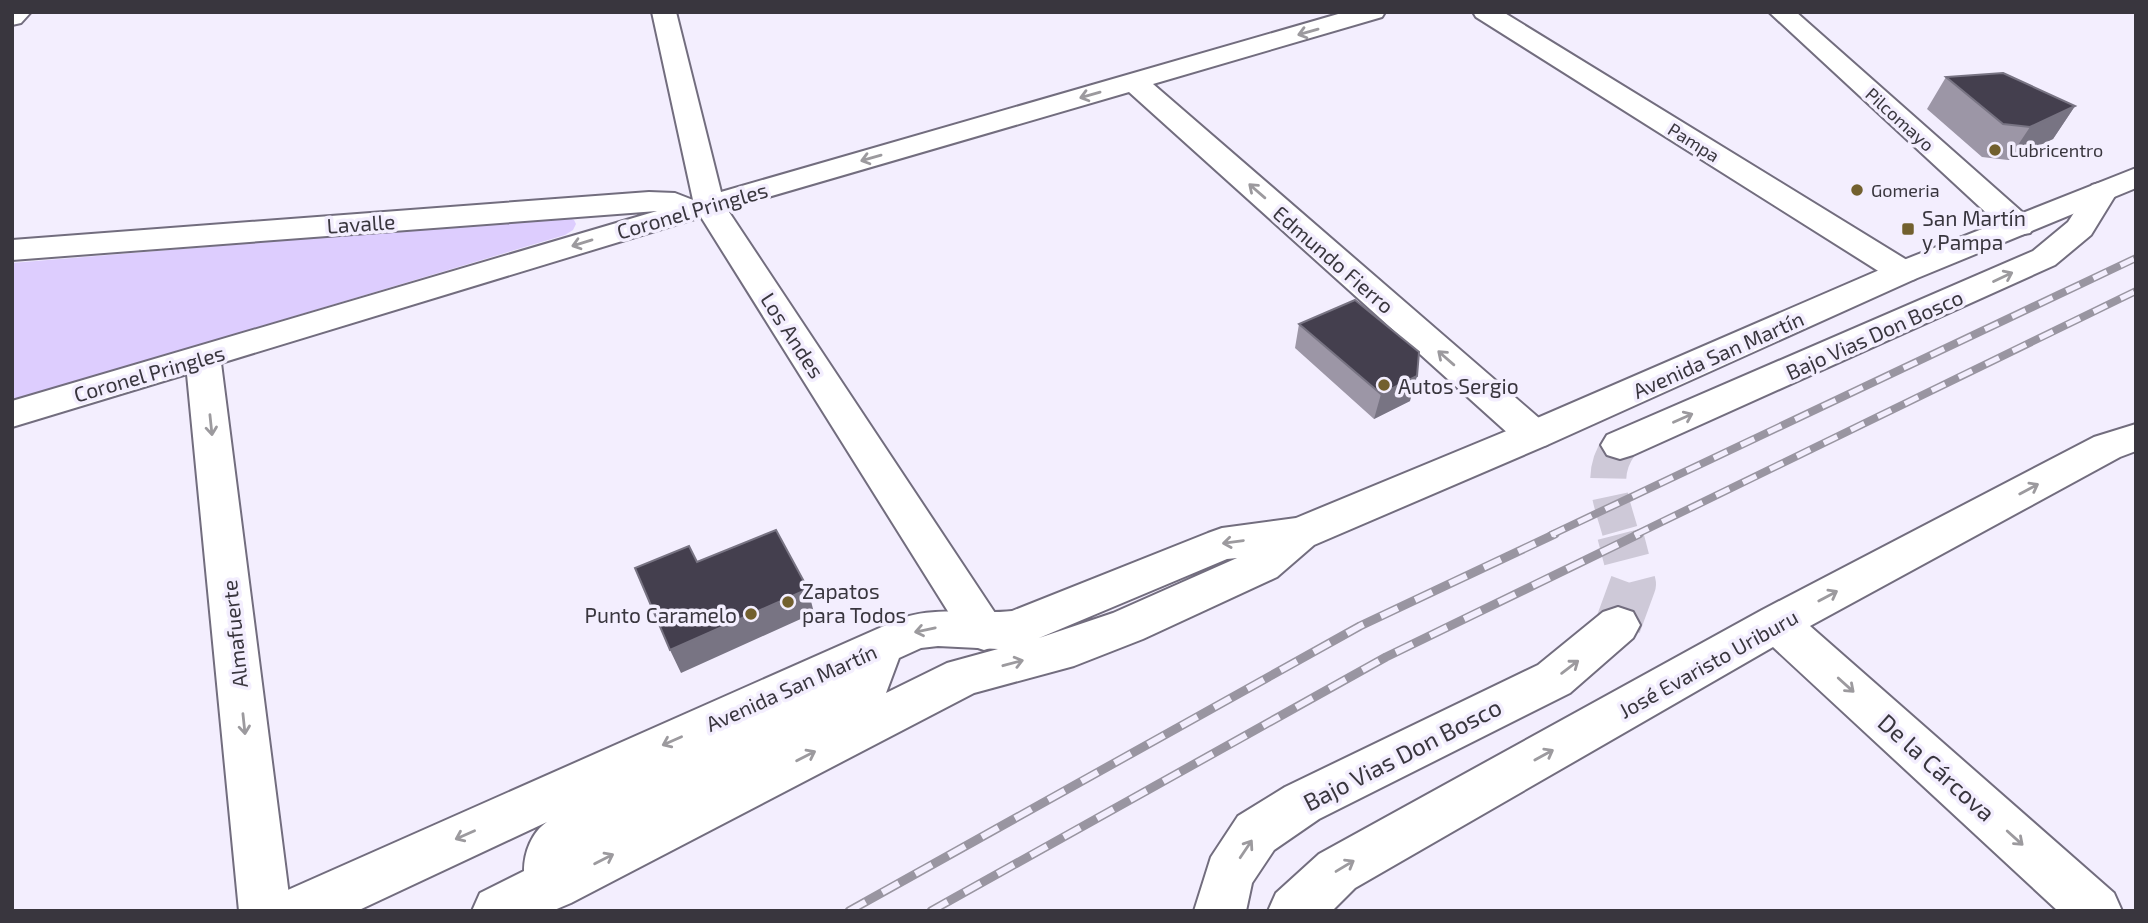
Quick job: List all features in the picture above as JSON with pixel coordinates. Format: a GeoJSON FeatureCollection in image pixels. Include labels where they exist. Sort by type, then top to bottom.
{"type":"FeatureCollection","features":[{"type":"Feature","properties":{"kind":"street"},"geometry":{"type":"LineString","coordinates":[[12,19],[19,12]]}},
{"type":"Feature","properties":{"kind":"street","name":"Los Andes"},"geometry":{"type":"LineString","coordinates":[[664,12],[709,205],[984,632]]}},
{"type":"Feature","properties":{"kind":"street","name":"Coronel Pringles"},"geometry":{"type":"LineString","coordinates":[[12,414],[709,205],[1373,12]]}},
{"type":"Feature","properties":{"kind":"street","name":"Pampa"},"geometry":{"type":"LineString","coordinates":[[1485,12],[1903,272]]}},
{"type":"Feature","properties":{"kind":"street","name":"Pilcomayo"},"geometry":{"type":"LineString","coordinates":[[1781,12],[2019,226]]}},
{"type":"Feature","properties":{"kind":"street","name":"Edmundo Fierro"},"geometry":{"type":"LineString","coordinates":[[1135,83],[1534,435]]}},
{"type":"Feature","properties":{"kind":"street","name":"Avenida San Martín"},"geometry":{"type":"LineString","coordinates":[[299,911],[883,645],[917,632],[938,628],[984,632],[1012,629],[1222,544],[1301,533],[1534,435],[1903,272],[2136,177]]}},
{"type":"Feature","properties":{"kind":"street","name":"Bajo Vias Don Bosco"},"geometry":{"type":"LineString","coordinates":[[1620,445],[2044,258],[2080,228],[2103,191]]}},
{"type":"Feature","properties":{"kind":"street","name":"Lavalle"},"geometry":{"type":"LineString","coordinates":[[12,250],[649,201],[709,205]]}},
{"type":"Feature","properties":{"kind":"street","name":"Almafuerte"},"geometry":{"type":"LineString","coordinates":[[203,357],[265,911]]}},
{"type":"Feature","properties":{"kind":"street","name":"José Evaristo Uriburu"},"geometry":{"type":"LineString","coordinates":[[1294,911],[1337,871],[1777,623],[2107,447],[2136,437]]}},
{"type":"Feature","properties":{"kind":"street","name":"Avenida San Martín"},"geometry":{"type":"LineString","coordinates":[[498,911],[962,677],[1074,647],[1128,626],[1262,565],[1301,533]]}},
{"type":"Feature","properties":{"kind":"street","name":"De la Cárcova"},"geometry":{"type":"LineString","coordinates":[[1777,623],[2095,911]]}},
{"type":"Feature","properties":{"kind":"street","name":"Bajo Vias Don Bosco"},"geometry":{"type":"LineString","coordinates":[[1220,911],[1229,874],[1256,833],[1302,803],[1555,679],[1618,625]]}},
{"type":"Feature","properties":{"kind":"street"},"geometry":{"type":"LineString","coordinates":[[553,885],[549,867],[554,846],[584,826],[841,705],[866,688],[883,645]]}},
{"type":"Feature","properties":{"kind":"shaded area"},"geometry":{"type":"Polygon","coordinates":[[[567,217],[576,224],[573,230],[565,235],[12,401],[12,263],[567,217]]]}},
{"type":"Feature","properties":{"kind":"building"},"geometry":{"type":"Polygon","coordinates":[[[2003,73],[2075,106],[2030,127],[2003,124],[1946,77],[2003,73]]]}},
{"type":"Feature","properties":{"kind":"building"},"geometry":{"type":"Polygon","coordinates":[[[1355,300],[1419,352],[1417,376],[1381,394],[1299,324],[1355,300]]]}},
{"type":"Feature","properties":{"kind":"building"},"geometry":{"type":"Polygon","coordinates":[[[776,530],[808,589],[670,650],[635,568],[689,546],[697,562],[776,530]]]}},
{"type":"Feature","properties":{"kind":"tunnel"},"geometry":{"type":"LineString","coordinates":[[1620,445],[1613,456],[1608,478],[1621,535]]}},
{"type":"Feature","properties":{"kind":"tunnel"},"geometry":{"type":"LineString","coordinates":[[1618,625],[1633,584],[1620,534]]}},
{"type":"Feature","properties":{"kind":"railway"},"geometry":{"type":"LineString","coordinates":[[1551,535],[2136,258]]}},
{"type":"Feature","properties":{"kind":"railway"},"geometry":{"type":"LineString","coordinates":[[1635,535],[2136,291]]}},
{"type":"Feature","properties":{"kind":"railway"},"geometry":{"type":"LineString","coordinates":[[849,911],[1360,626],[1555,534]]}},
{"type":"Feature","properties":{"kind":"railway"},"geometry":{"type":"LineString","coordinates":[[931,911],[1386,657],[1639,534]]}},
{"type":"Feature","properties":{"kind":"place","name":"Lubricentro"},"geometry":{"type":"Point","coordinates":[1995,150]}},
{"type":"Feature","properties":{"kind":"place","name":"Gomeria"},"geometry":{"type":"Point","coordinates":[1857,190]}},
{"type":"Feature","properties":{"kind":"place","name":"San Martín y Pampa"},"geometry":{"type":"Point","coordinates":[1908,229]}},
{"type":"Feature","properties":{"kind":"place","name":"Autos Sergio"},"geometry":{"type":"Point","coordinates":[1384,385]}},
{"type":"Feature","properties":{"kind":"place","name":"Zapatos para Todos"},"geometry":{"type":"Point","coordinates":[788,602]}},
{"type":"Feature","properties":{"kind":"place","name":"Punto Caramelo"},"geometry":{"type":"Point","coordinates":[751,614]}}]}
